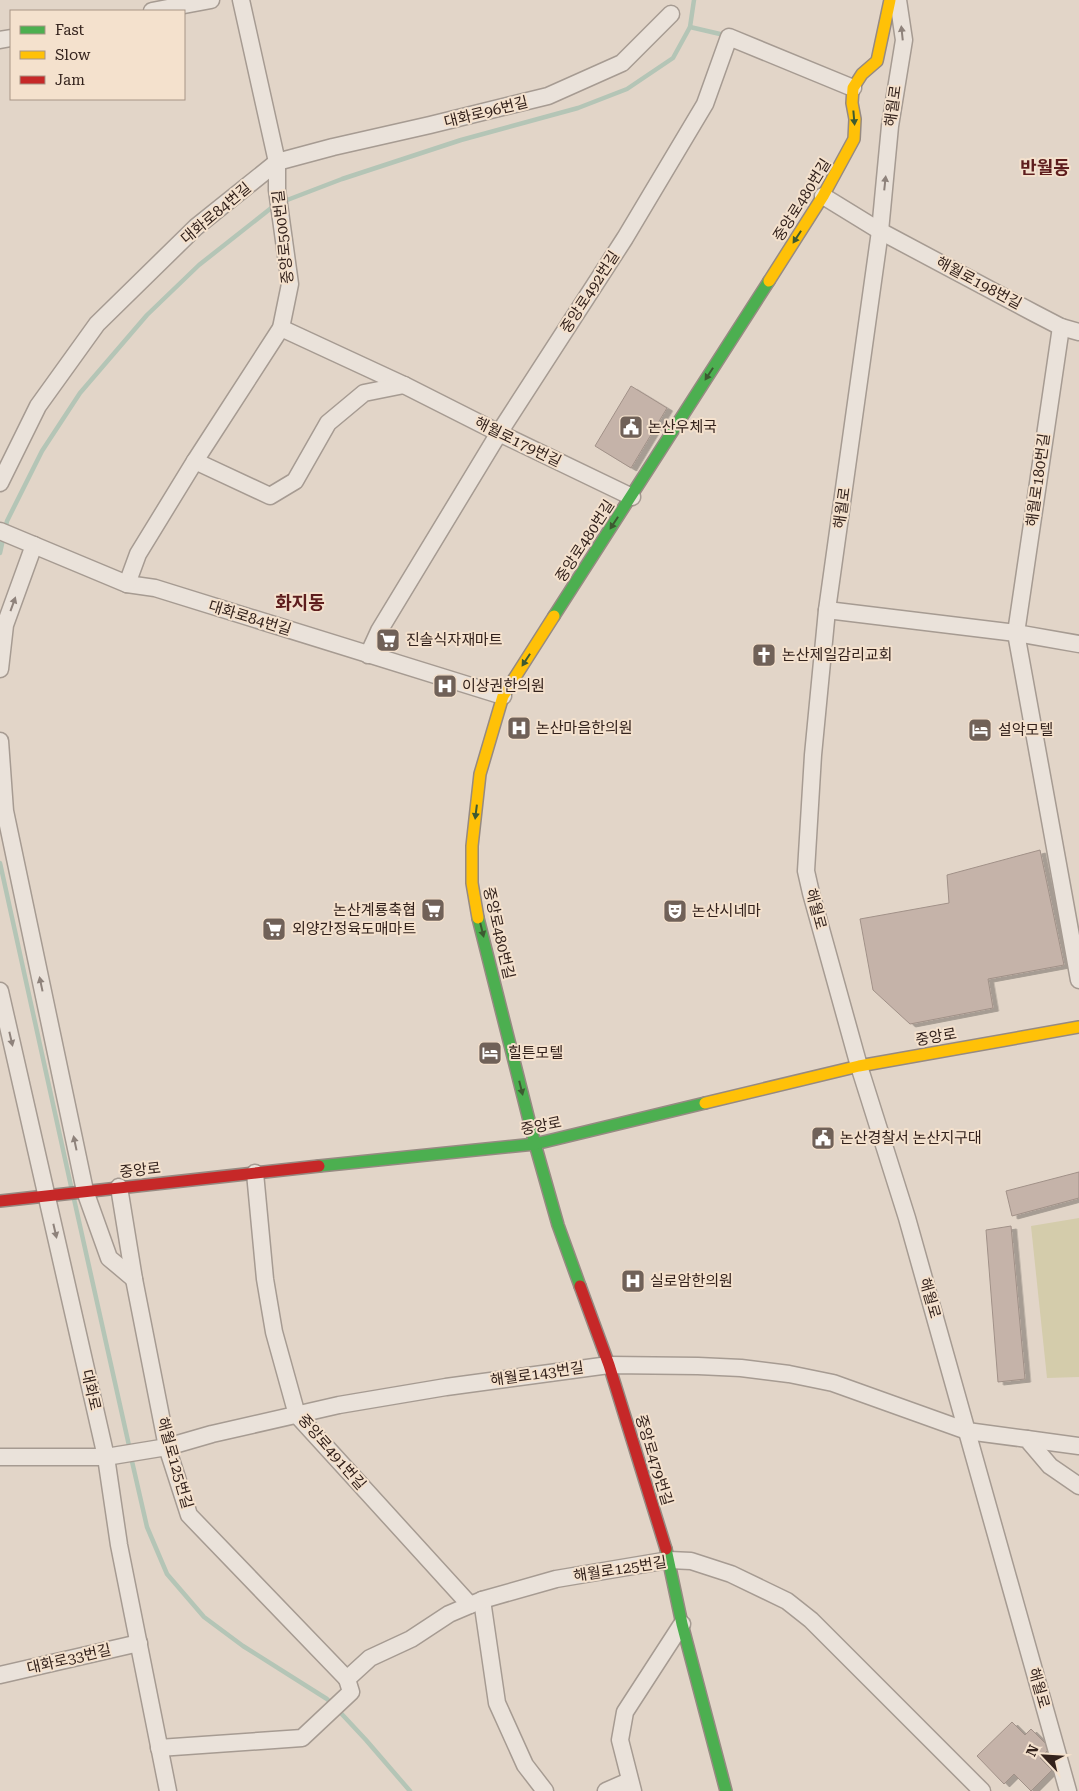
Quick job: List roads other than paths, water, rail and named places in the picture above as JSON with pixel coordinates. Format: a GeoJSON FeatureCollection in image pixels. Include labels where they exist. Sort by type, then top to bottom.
{"type":"FeatureCollection","features":[{"type":"Feature","properties":{"kind":"street"},"geometry":{"type":"LineString","coordinates":[[157,10],[210,0]]}},
{"type":"Feature","properties":{"kind":"street","name":"중앙로500번길"},"geometry":{"type":"LineString","coordinates":[[127,584],[138,554],[195,461],[281,328],[290,284],[277,190],[277,162],[241,0]]}},
{"type":"Feature","properties":{"kind":"street"},"geometry":{"type":"LineString","coordinates":[[853,88],[862,74],[877,61],[890,0]]}},
{"type":"Feature","properties":{"kind":"street","name":"해월로"},"geometry":{"type":"LineString","coordinates":[[898,0],[904,40],[890,126],[880,231],[827,610],[812,755],[806,871],[859,1066],[908,1218],[1068,1791]]}},
{"type":"Feature","properties":{"kind":"street","name":"대화로96번길"},"geometry":{"type":"LineString","coordinates":[[277,162],[548,96],[622,63],[671,14]]}},
{"type":"Feature","properties":{"kind":"street","name":"중앙로492번길"},"geometry":{"type":"LineString","coordinates":[[368,655],[379,631],[499,433],[625,238],[705,104],[730,37],[853,88]]}},
{"type":"Feature","properties":{"kind":"street"},"geometry":{"type":"LineString","coordinates":[[877,61],[899,66]]}},
{"type":"Feature","properties":{"kind":"street","name":"중앙로480번길"},"geometry":{"type":"LineString","coordinates":[[535,1144],[476,908],[472,882],[472,846],[480,774],[503,696],[632,497],[654,459],[823,196],[844,160],[854,139],[853,88]]}},
{"type":"Feature","properties":{"kind":"street","name":"대화로84번길"},"geometry":{"type":"LineString","coordinates":[[0,483],[38,406],[97,324],[196,227],[277,162]]}},
{"type":"Feature","properties":{"kind":"street","name":"해월로198번길"},"geometry":{"type":"LineString","coordinates":[[823,196],[880,231],[1060,327],[1079,332]]}},
{"type":"Feature","properties":{"kind":"street"},"geometry":{"type":"LineString","coordinates":[[1060,327],[1079,325]]}},
{"type":"Feature","properties":{"kind":"street"},"geometry":{"type":"LineString","coordinates":[[1060,327],[1079,337]]}},
{"type":"Feature","properties":{"kind":"street","name":"해월로180번길"},"geometry":{"type":"LineString","coordinates":[[1060,327],[1016,632],[1050,829],[1079,980]]}},
{"type":"Feature","properties":{"kind":"street","name":"해월로179번길"},"geometry":{"type":"LineString","coordinates":[[281,328],[404,385],[632,497]]}},
{"type":"Feature","properties":{"kind":"street"},"geometry":{"type":"LineString","coordinates":[[195,461],[270,496],[295,481],[328,423],[335,417],[364,393],[404,385]]}},
{"type":"Feature","properties":{"kind":"street","name":"대화로84번길"},"geometry":{"type":"LineString","coordinates":[[7,534],[127,584],[155,588],[503,696]]}},
{"type":"Feature","properties":{"kind":"street"},"geometry":{"type":"LineString","coordinates":[[0,669],[5,625],[34,545]]}},
{"type":"Feature","properties":{"kind":"street"},"geometry":{"type":"LineString","coordinates":[[827,610],[1016,632],[1079,644]]}},
{"type":"Feature","properties":{"kind":"street"},"geometry":{"type":"LineString","coordinates":[[0,741],[5,811],[85,1190],[109,1258],[134,1279]]}},
{"type":"Feature","properties":{"kind":"street","name":"대화로"},"geometry":{"type":"LineString","coordinates":[[0,991],[106,1457],[119,1545],[168,1791]]}},
{"type":"Feature","properties":{"kind":"street","name":"중앙로"},"geometry":{"type":"LineString","coordinates":[[0,1200],[535,1144],[859,1066],[1079,1027]]}},
{"type":"Feature","properties":{"kind":"street","name":"중앙로479번길"},"geometry":{"type":"LineString","coordinates":[[535,1144],[558,1225],[609,1365],[669,1560],[682,1624],[726,1791]]}},
{"type":"Feature","properties":{"kind":"street","name":"중앙로491번길"},"geometry":{"type":"LineString","coordinates":[[255,1173],[265,1279],[274,1332],[297,1415],[476,1602]]}},
{"type":"Feature","properties":{"kind":"street","name":"해월로125번길"},"geometry":{"type":"LineString","coordinates":[[119,1187],[134,1279],[167,1446],[189,1515],[347,1679],[370,1658],[411,1639],[449,1614],[476,1602],[556,1579],[669,1560],[691,1561],[732,1574],[787,1601],[811,1620],[982,1791]]}},
{"type":"Feature","properties":{"kind":"street","name":"해월로143번길"},"geometry":{"type":"LineString","coordinates":[[0,1457],[106,1457],[167,1446],[339,1405],[446,1387],[609,1365],[741,1368],[789,1374],[833,1383],[967,1431],[1079,1446]]}},
{"type":"Feature","properties":{"kind":"street"},"geometry":{"type":"LineString","coordinates":[[1027,1438],[1050,1466],[1079,1486]]}},
{"type":"Feature","properties":{"kind":"street"},"geometry":{"type":"LineString","coordinates":[[476,1602],[497,1703],[525,1765],[545,1791]]}},
{"type":"Feature","properties":{"kind":"street"},"geometry":{"type":"LineString","coordinates":[[606,1791],[631,1786],[620,1740],[625,1712],[682,1624]]}},
{"type":"Feature","properties":{"kind":"street","name":"대화로33번길"},"geometry":{"type":"LineString","coordinates":[[0,1675],[139,1643]]}},
{"type":"Feature","properties":{"kind":"street"},"geometry":{"type":"LineString","coordinates":[[159,1748],[302,1738],[351,1692],[347,1679]]}},
{"type":"Feature","properties":{"kind":"waterway"},"geometry":{"type":"LineString","coordinates":[[282,202],[342,179],[461,140],[578,108],[627,89],[673,58],[690,27],[694,0]]}},
{"type":"Feature","properties":{"kind":"waterway"},"geometry":{"type":"LineString","coordinates":[[690,27],[720,34]]}},
{"type":"Feature","properties":{"kind":"waterway"},"geometry":{"type":"LineString","coordinates":[[0,553],[7,521],[42,451],[80,393],[147,315],[199,265],[275,205]]}},
{"type":"Feature","properties":{"kind":"waterway"},"geometry":{"type":"LineString","coordinates":[[0,863],[71,1186]]}},
{"type":"Feature","properties":{"kind":"waterway"},"geometry":{"type":"LineString","coordinates":[[74,1199],[130,1450]]}},
{"type":"Feature","properties":{"kind":"waterway"},"geometry":{"type":"LineString","coordinates":[[131,1457],[147,1527],[167,1574],[204,1617],[243,1646],[332,1704]]}},
{"type":"Feature","properties":{"kind":"waterway"},"geometry":{"type":"LineString","coordinates":[[338,1710],[410,1791]]}},
{"type":"Feature","properties":{"kind":"place","name":"논산우체국"},"geometry":{"type":"Point","coordinates":[631,427]}},
{"type":"Feature","properties":{"kind":"place","name":"진솔식자재마트"},"geometry":{"type":"Point","coordinates":[388,640]}},
{"type":"Feature","properties":{"kind":"place","name":"논산제일감리교회"},"geometry":{"type":"Point","coordinates":[764,655]}},
{"type":"Feature","properties":{"kind":"place","name":"이상권한의원"},"geometry":{"type":"Point","coordinates":[445,686]}},
{"type":"Feature","properties":{"kind":"place","name":"논산마음한의원"},"geometry":{"type":"Point","coordinates":[519,728]}},
{"type":"Feature","properties":{"kind":"place","name":"설악모텔"},"geometry":{"type":"Point","coordinates":[980,730]}},
{"type":"Feature","properties":{"kind":"place","name":"논산계룡축협"},"geometry":{"type":"Point","coordinates":[433,910]}},
{"type":"Feature","properties":{"kind":"place","name":"논산시네마"},"geometry":{"type":"Point","coordinates":[675,911]}},
{"type":"Feature","properties":{"kind":"place","name":"외양간정육도매마트"},"geometry":{"type":"Point","coordinates":[274,929]}},
{"type":"Feature","properties":{"kind":"place","name":"힐튼모텔"},"geometry":{"type":"Point","coordinates":[490,1053]}},
{"type":"Feature","properties":{"kind":"place","name":"논산경찰서 논산지구대"},"geometry":{"type":"Point","coordinates":[823,1138]}},
{"type":"Feature","properties":{"kind":"place","name":"실로암한의원"},"geometry":{"type":"Point","coordinates":[633,1281]}},
{"type":"Feature","properties":{"kind":"district","name":"반월동"},"geometry":{"type":"Point","coordinates":[1045,167]}},
{"type":"Feature","properties":{"kind":"district","name":"화지동"},"geometry":{"type":"Point","coordinates":[300,602]}}]}
